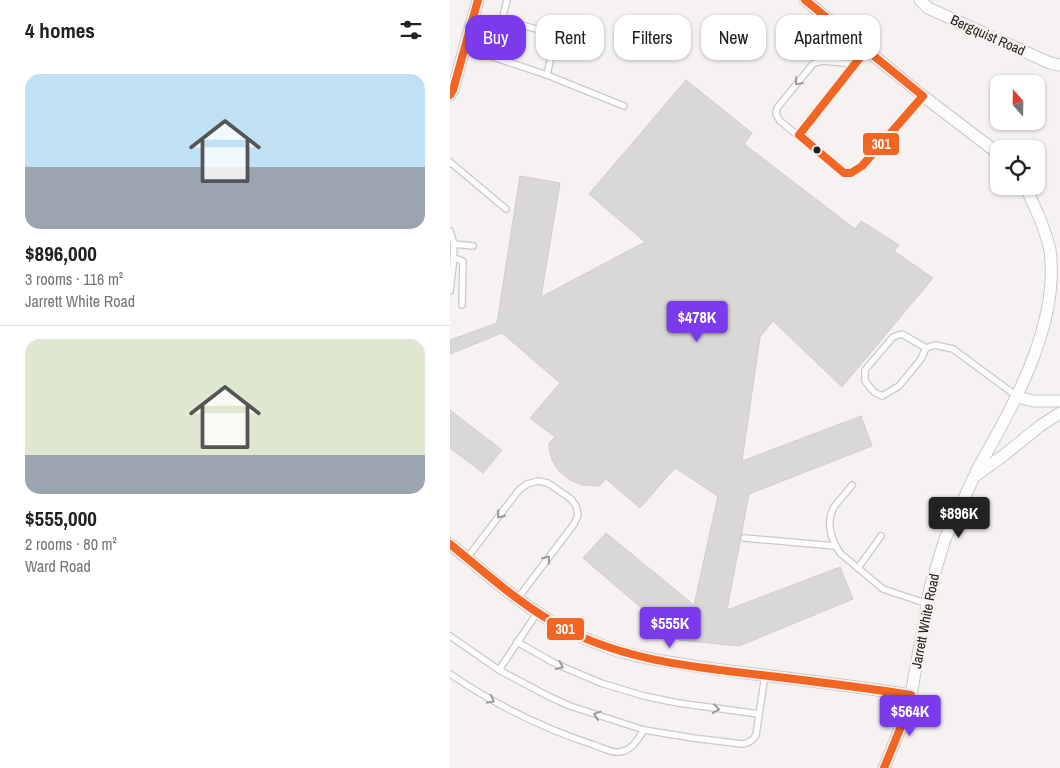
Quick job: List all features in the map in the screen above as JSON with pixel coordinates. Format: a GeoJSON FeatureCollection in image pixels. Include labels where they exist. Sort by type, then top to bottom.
{"type":"FeatureCollection","features":[{"type":"Feature","properties":{"kind":"street"},"geometry":{"type":"LineString","coordinates":[[450,96],[478,0]]}},
{"type":"Feature","properties":{"kind":"street"},"geometry":{"type":"LineString","coordinates":[[805,0],[823,15]]}},
{"type":"Feature","properties":{"kind":"street","name":"Bergquist Road"},"geometry":{"type":"LineString","coordinates":[[920,0],[928,8],[1050,63],[1060,65]]}},
{"type":"Feature","properties":{"kind":"street"},"geometry":{"type":"LineString","coordinates":[[878,60],[990,147]]}},
{"type":"Feature","properties":{"kind":"street","name":"Jarrett White Road"},"geometry":{"type":"LineString","coordinates":[[884,768],[911,695],[930,588],[945,539],[974,477],[1018,397],[1043,343],[1052,295],[1052,268],[1048,242],[1030,195]]}},
{"type":"Feature","properties":{"kind":"street"},"geometry":{"type":"LineString","coordinates":[[1018,397],[1033,401],[1060,401]]}},
{"type":"Feature","properties":{"kind":"street","name":"Jarrett White Road"},"geometry":{"type":"LineString","coordinates":[[974,477],[1040,426],[1060,413]]}},
{"type":"Feature","properties":{"kind":"street"},"geometry":{"type":"LineString","coordinates":[[450,544],[536,613],[598,643],[628,654],[661,661],[911,695]]}},
{"type":"Feature","properties":{"kind":"lane"},"geometry":{"type":"LineString","coordinates":[[507,0],[502,20],[556,34],[547,75]]}},
{"type":"Feature","properties":{"kind":"lane"},"geometry":{"type":"LineString","coordinates":[[502,60],[547,75],[624,106]]}},
{"type":"Feature","properties":{"kind":"lane"},"geometry":{"type":"LineString","coordinates":[[799,135],[859,60]]}},
{"type":"Feature","properties":{"kind":"lane"},"geometry":{"type":"LineString","coordinates":[[856,64],[822,61],[814,64],[777,108],[776,114],[780,120],[844,173],[851,173],[862,166],[923,96]]}},
{"type":"Feature","properties":{"kind":"lane"},"geometry":{"type":"LineString","coordinates":[[450,162],[506,209]]}},
{"type":"Feature","properties":{"kind":"lane"},"geometry":{"type":"LineString","coordinates":[[450,231],[454,244],[450,291]]}},
{"type":"Feature","properties":{"kind":"lane"},"geometry":{"type":"LineString","coordinates":[[454,244],[473,246]]}},
{"type":"Feature","properties":{"kind":"lane"},"geometry":{"type":"LineString","coordinates":[[454,258],[463,261],[462,305]]}},
{"type":"Feature","properties":{"kind":"lane"},"geometry":{"type":"LineString","coordinates":[[926,348],[902,334],[893,337],[866,370],[865,381],[874,392],[882,396],[899,386],[921,359],[926,348],[935,345],[952,349],[1018,397]]}},
{"type":"Feature","properties":{"kind":"lane"},"geometry":{"type":"LineString","coordinates":[[467,558],[519,490],[527,484],[538,481],[548,483],[571,500],[576,506],[578,515],[574,524],[518,598]]}},
{"type":"Feature","properties":{"kind":"lane"},"geometry":{"type":"LineString","coordinates":[[852,485],[834,508],[830,518],[832,540],[840,553],[883,589],[928,604]]}},
{"type":"Feature","properties":{"kind":"lane"},"geometry":{"type":"LineString","coordinates":[[858,568],[881,536]]}},
{"type":"Feature","properties":{"kind":"lane"},"geometry":{"type":"LineString","coordinates":[[744,538],[836,546]]}},
{"type":"Feature","properties":{"kind":"lane"},"geometry":{"type":"LineString","coordinates":[[499,670],[536,613]]}},
{"type":"Feature","properties":{"kind":"lane"},"geometry":{"type":"LineString","coordinates":[[450,636],[499,670],[570,706],[644,730],[693,738],[742,744],[753,740],[756,735],[765,675]]}},
{"type":"Feature","properties":{"kind":"lane"},"geometry":{"type":"LineString","coordinates":[[517,642],[556,664],[601,683],[644,696],[678,703],[759,714]]}},
{"type":"Feature","properties":{"kind":"lane"},"geometry":{"type":"LineString","coordinates":[[450,674],[495,702],[540,724],[572,738],[611,751],[619,752],[636,743],[644,730]]}},
{"type":"Feature","properties":{"kind":"building"},"geometry":{"type":"Polygon","coordinates":[[[686,80],[752,133],[744,144],[855,229],[861,221],[899,245],[894,251],[933,278],[842,387],[773,321],[760,337],[742,461],[861,416],[872,446],[749,494],[727,610],[840,567],[853,599],[739,646],[679,640],[583,558],[606,533],[694,605],[718,496],[675,468],[640,508],[606,479],[599,486],[582,485],[570,480],[558,470],[552,460],[549,443],[555,437],[530,418],[560,383],[502,333],[450,354],[450,340],[497,323],[520,176],[560,183],[541,297],[645,242],[589,194],[686,80]]]}},
{"type":"Feature","properties":{"kind":"building"},"geometry":{"type":"Polygon","coordinates":[[[450,410],[502,450],[483,473],[450,448],[450,410]]]}},
{"type":"Feature","properties":{"kind":"transit line","name":"301"},"geometry":{"type":"LineString","coordinates":[[450,95],[478,0]]}},
{"type":"Feature","properties":{"kind":"transit line","name":"301"},"geometry":{"type":"LineString","coordinates":[[805,0],[823,15]]}},
{"type":"Feature","properties":{"kind":"transit line","name":"301"},"geometry":{"type":"LineString","coordinates":[[858,60],[799,135],[844,173],[851,173],[862,166],[923,96],[879,60]]}},
{"type":"Feature","properties":{"kind":"transit line","name":"301"},"geometry":{"type":"LineString","coordinates":[[450,544],[507,591],[537,612],[569,631],[615,649],[663,661],[712,669],[911,695],[884,768]]}}]}
